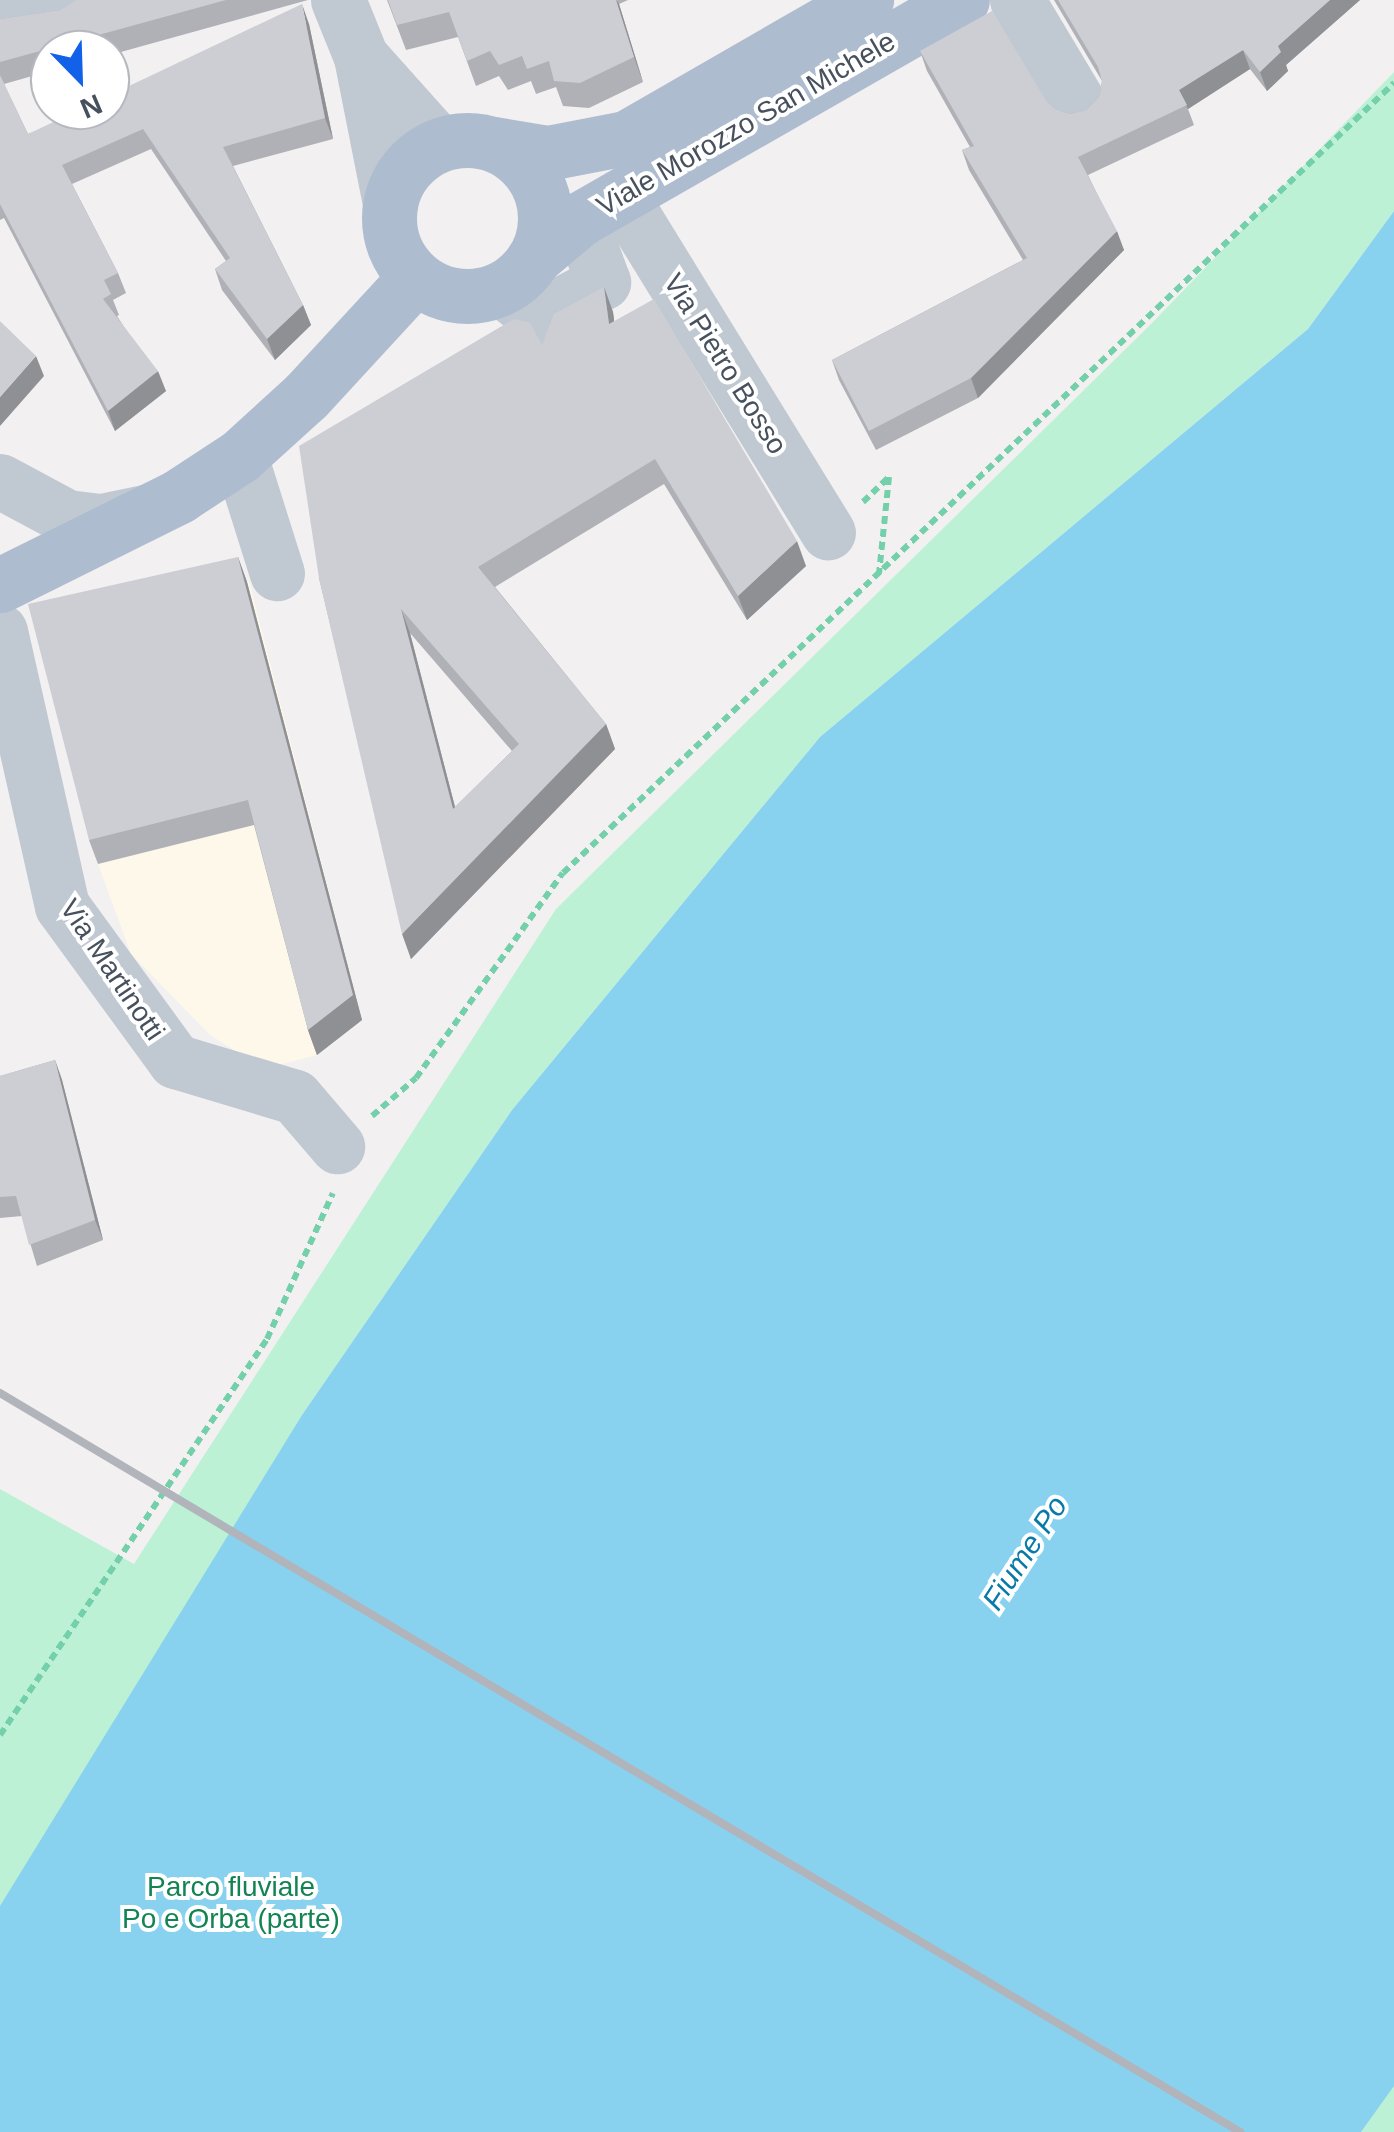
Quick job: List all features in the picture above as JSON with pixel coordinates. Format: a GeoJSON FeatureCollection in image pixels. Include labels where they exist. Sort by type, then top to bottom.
{"type":"FeatureCollection","features":[{"type":"Feature","properties":{"kind":"main road","name":"Viale Morozzo San Michele"},"geometry":{"type":"LineString","coordinates":[[494,144],[548,153],[626,138],[866,0]]}},
{"type":"Feature","properties":{"kind":"main road","name":"Viale Morozzo San Michele"},"geometry":{"type":"LineString","coordinates":[[601,208],[962,0]]}},
{"type":"Feature","properties":{"kind":"main road"},"geometry":{"type":"LineString","coordinates":[[466,140],[494,144],[517,157],[535,178],[544,203],[545,230],[519,272],[457,296],[416,278],[398,257],[390,232],[390,204],[408,168],[439,144],[466,140]]}},
{"type":"Feature","properties":{"kind":"main road"},"geometry":{"type":"LineString","coordinates":[[0,586],[145,512],[240,456],[306,396],[416,278]]}},
{"type":"Feature","properties":{"kind":"street"},"geometry":{"type":"LineString","coordinates":[[0,12],[61,0]]}},
{"type":"Feature","properties":{"kind":"street"},"geometry":{"type":"LineString","coordinates":[[338,0],[361,57],[390,204]]}},
{"type":"Feature","properties":{"kind":"street"},"geometry":{"type":"LineString","coordinates":[[1017,0],[1078,102]]}},
{"type":"Feature","properties":{"kind":"street"},"geometry":{"type":"LineString","coordinates":[[361,57],[439,144]]}},
{"type":"Feature","properties":{"kind":"street"},"geometry":{"type":"LineString","coordinates":[[519,272],[538,316],[603,282],[601,208]]}},
{"type":"Feature","properties":{"kind":"street","name":"Via Pietro Bosso"},"geometry":{"type":"LineString","coordinates":[[601,208],[828,533]]}},
{"type":"Feature","properties":{"kind":"street"},"geometry":{"type":"LineString","coordinates":[[240,456],[276,573]]}},
{"type":"Feature","properties":{"kind":"street"},"geometry":{"type":"LineString","coordinates":[[0,586],[20,492],[67,517],[102,521],[145,512]]}},
{"type":"Feature","properties":{"kind":"street","name":"Via Martinotti"},"geometry":{"type":"LineString","coordinates":[[0,632],[62,906],[175,1061],[294,1096],[338,1146]]}},
{"type":"Feature","properties":{"kind":"path"},"geometry":{"type":"LineString","coordinates":[[0,1735],[267,1339],[332,1202],[338,1146],[416,1078],[564,873],[1394,83]]}},
{"type":"Feature","properties":{"kind":"shaded area"},"geometry":{"type":"Polygon","coordinates":[[[249,581],[362,1020],[317,1055],[264,1069],[210,1035],[131,954],[98,864],[37,628],[249,581]]]}},
{"type":"Feature","properties":{"kind":"green space"},"geometry":{"type":"Polygon","coordinates":[[[1394,72],[1394,211],[1308,329],[820,737],[512,1110],[302,1415],[186,1606],[0,2132],[0,1489],[134,1564],[556,909],[1151,324],[1394,72]]]}},
{"type":"Feature","properties":{"kind":"green space"},"geometry":{"type":"Polygon","coordinates":[[[1394,2085],[1394,2132],[1361,2132],[1394,2085]]]}},
{"type":"Feature","properties":{"kind":"water","name":"Fiume Po"},"geometry":{"type":"Polygon","coordinates":[[[1394,211],[1394,2086],[1361,2132],[0,2132],[0,1906],[302,1415],[512,1110],[820,737],[1308,329],[1394,211]]]}},
{"type":"Feature","properties":{"kind":"building"},"geometry":{"type":"Polygon","coordinates":[[[76,0],[226,0],[117,30],[30,30],[30,54],[0,62],[0,19],[60,10],[76,0]]]}},
{"type":"Feature","properties":{"kind":"building"},"geometry":{"type":"Polygon","coordinates":[[[388,0],[616,0],[634,57],[580,83],[554,81],[549,61],[527,69],[522,56],[499,65],[490,51],[467,61],[449,12],[397,25],[388,0]]]}},
{"type":"Feature","properties":{"kind":"building"},"geometry":{"type":"Polygon","coordinates":[[[1058,0],[1330,0],[1278,46],[1281,52],[1260,72],[1243,50],[1179,90],[1187,105],[1078,157],[1117,231],[971,378],[869,431],[832,360],[1027,258],[962,150],[974,146],[920,51],[992,11],[1045,99],[1055,109],[1070,114],[1086,110],[1099,97],[1102,81],[1098,67],[1058,0]]]}},
{"type":"Feature","properties":{"kind":"building"},"geometry":{"type":"Polygon","coordinates":[[[302,4],[325,118],[223,147],[303,305],[267,339],[215,269],[230,258],[143,129],[62,165],[118,273],[104,280],[111,294],[103,299],[158,371],[108,411],[0,204],[0,75],[28,134],[36,130],[130,130],[130,86],[302,4]]]}},
{"type":"Feature","properties":{"kind":"building"},"geometry":{"type":"Polygon","coordinates":[[[604,287],[609,324],[654,299],[797,541],[738,596],[655,459],[478,567],[606,724],[402,934],[319,578],[299,446],[514,319],[530,323],[542,345],[554,314],[604,287]],[[401,609],[453,809],[519,744],[401,609]]]}},
{"type":"Feature","properties":{"kind":"building"},"geometry":{"type":"Polygon","coordinates":[[[0,321],[36,356],[0,397],[0,321]]]}},
{"type":"Feature","properties":{"kind":"building"},"geometry":{"type":"Polygon","coordinates":[[[238,557],[353,995],[308,1030],[248,800],[89,840],[28,604],[238,557]]]}},
{"type":"Feature","properties":{"kind":"building"},"geometry":{"type":"Polygon","coordinates":[[[55,1060],[95,1220],[29,1245],[16,1196],[0,1197],[0,1076],[55,1060]]]}},
{"type":"Feature","properties":{"kind":"railway"},"geometry":{"type":"LineString","coordinates":[[0,1393],[1240,2132]]}},
{"type":"Feature","properties":{"kind":"park label","name":"Parco fluviale Po e Orba (parte)"},"geometry":{"type":"Point","coordinates":[231,1903]}}]}
